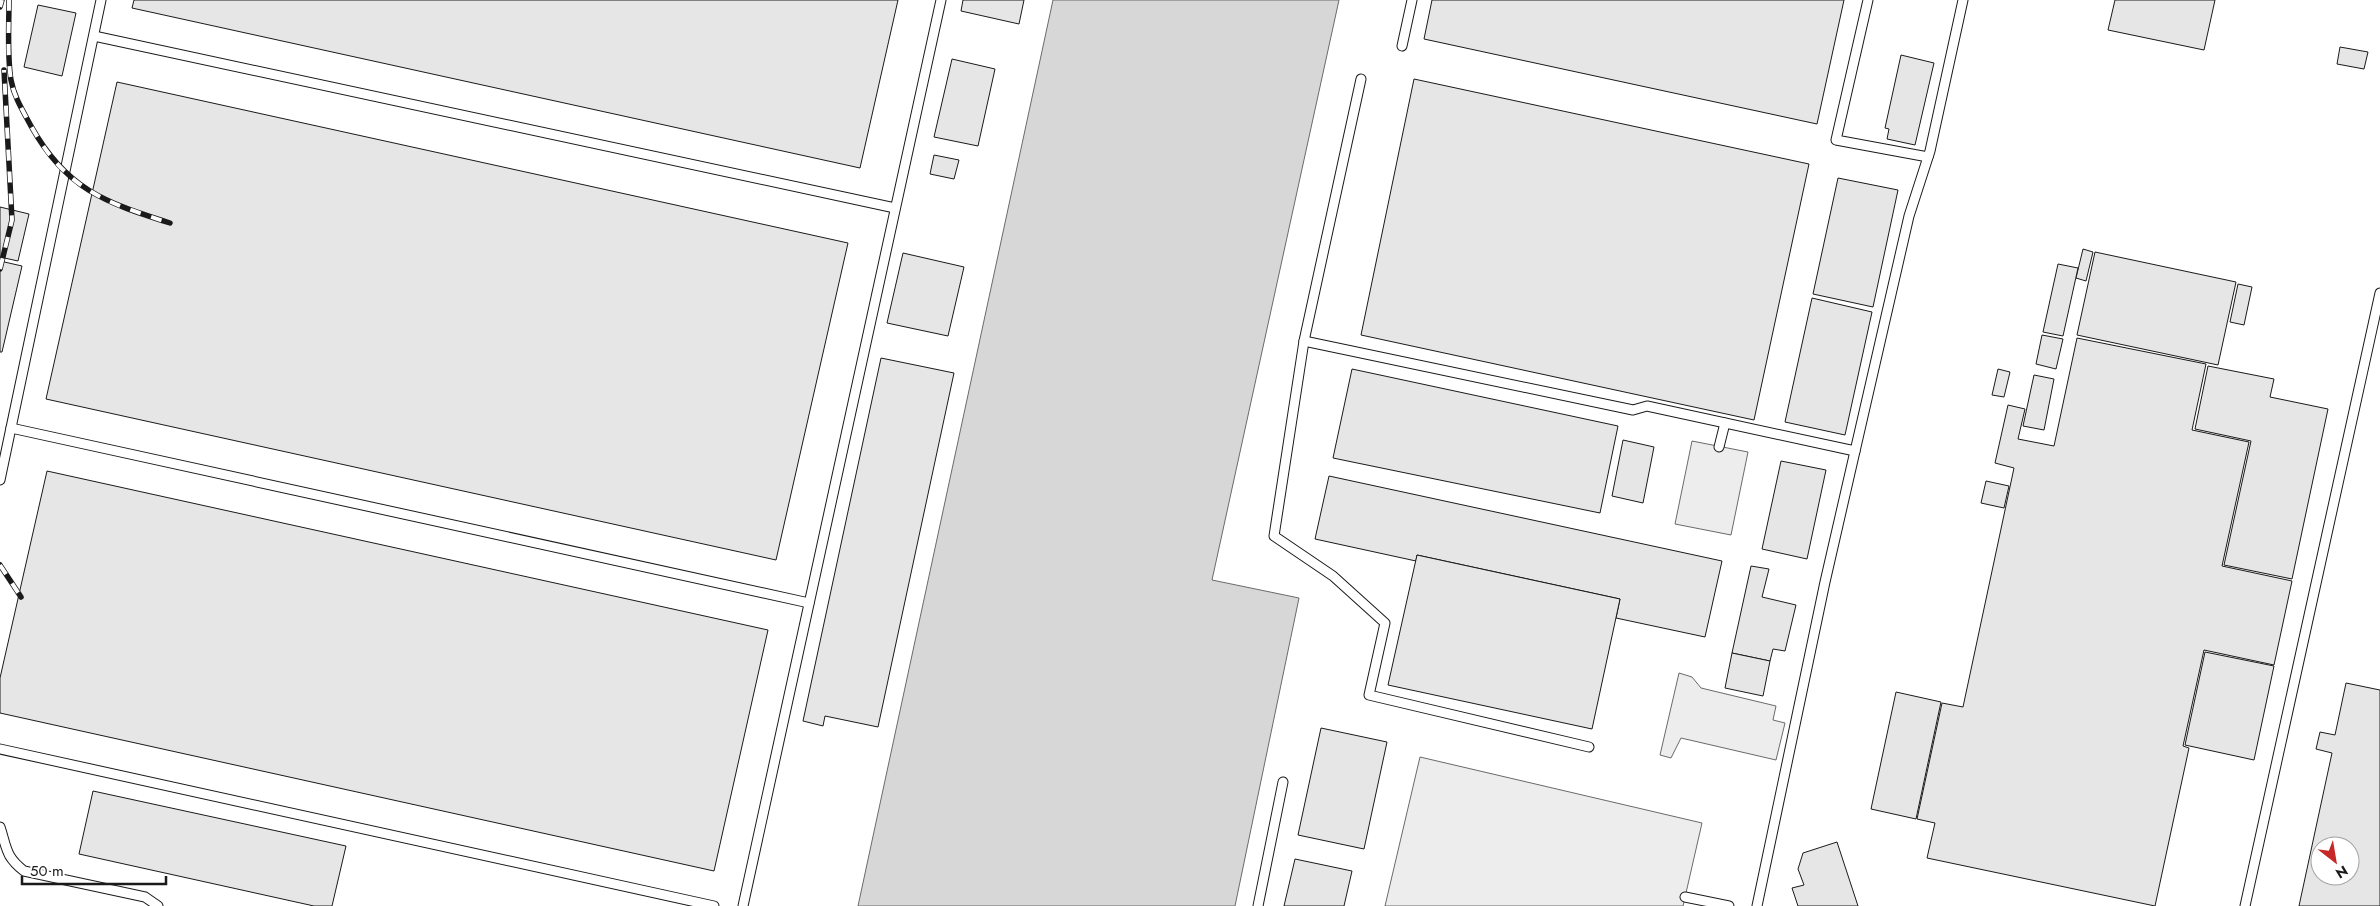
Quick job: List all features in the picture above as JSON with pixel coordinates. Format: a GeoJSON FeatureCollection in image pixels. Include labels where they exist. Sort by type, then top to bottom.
{"type":"FeatureCollection","features":[{"type":"Feature","properties":{"kind":"lane"},"geometry":{"type":"LineString","coordinates":[[0,480],[101,0]]}},
{"type":"Feature","properties":{"kind":"lane"},"geometry":{"type":"LineString","coordinates":[[743,906],[941,0]]}},
{"type":"Feature","properties":{"kind":"lane"},"geometry":{"type":"LineString","coordinates":[[1402,46],[1412,0]]}},
{"type":"Feature","properties":{"kind":"lane"},"geometry":{"type":"LineString","coordinates":[[1868,0],[1836,140],[1928,157]]}},
{"type":"Feature","properties":{"kind":"lane"},"geometry":{"type":"LineString","coordinates":[[1757,906],[1825,582],[1909,216],[1928,157],[1963,0]]}},
{"type":"Feature","properties":{"kind":"lane"},"geometry":{"type":"LineString","coordinates":[[94,36],[895,208]]}},
{"type":"Feature","properties":{"kind":"lane"},"geometry":{"type":"LineString","coordinates":[[1361,79],[1304,340],[1274,536],[1334,576],[1385,624],[1369,695],[1589,746]]}},
{"type":"Feature","properties":{"kind":"lane"},"geometry":{"type":"LineString","coordinates":[[2245,906],[2380,293]]}},
{"type":"Feature","properties":{"kind":"lane"},"geometry":{"type":"LineString","coordinates":[[1304,340],[1633,410],[1646,406],[1855,451]]}},
{"type":"Feature","properties":{"kind":"lane"},"geometry":{"type":"LineString","coordinates":[[1719,447],[1725,423]]}},
{"type":"Feature","properties":{"kind":"lane"},"geometry":{"type":"LineString","coordinates":[[11,428],[809,603]]}},
{"type":"Feature","properties":{"kind":"lane"},"geometry":{"type":"LineString","coordinates":[[0,749],[714,906]]}},
{"type":"Feature","properties":{"kind":"lane"},"geometry":{"type":"LineString","coordinates":[[1258,906],[1283,782]]}},
{"type":"Feature","properties":{"kind":"lane"},"geometry":{"type":"LineString","coordinates":[[0,827],[6,853],[12,862],[24,871],[145,897],[158,906]]}},
{"type":"Feature","properties":{"kind":"lane"},"geometry":{"type":"LineString","coordinates":[[1685,896],[1729,906]]}},
{"type":"Feature","properties":{"kind":"shaded area"},"geometry":{"type":"Polygon","coordinates":[[[1053,0],[1339,0],[1212,580],[1299,598],[1235,906],[858,906],[1053,0]]]}},
{"type":"Feature","properties":{"kind":"shaded area"},"geometry":{"type":"Polygon","coordinates":[[[1692,441],[1748,452],[1731,535],[1675,524],[1692,441]]]}},
{"type":"Feature","properties":{"kind":"shaded area"},"geometry":{"type":"Polygon","coordinates":[[[1679,673],[1692,677],[1701,688],[1776,706],[1773,720],[1785,723],[1776,760],[1681,738],[1671,758],[1660,755],[1679,673]]]}},
{"type":"Feature","properties":{"kind":"shaded area"},"geometry":{"type":"Polygon","coordinates":[[[1420,757],[1702,823],[1683,906],[1385,906],[1420,757]]]}},
{"type":"Feature","properties":{"kind":"building"},"geometry":{"type":"Polygon","coordinates":[[[134,0],[898,0],[860,168],[132,8],[134,0]]]}},
{"type":"Feature","properties":{"kind":"building"},"geometry":{"type":"Polygon","coordinates":[[[963,0],[1024,0],[1019,24],[961,11],[963,0]]]}},
{"type":"Feature","properties":{"kind":"building"},"geometry":{"type":"Polygon","coordinates":[[[1432,0],[1844,0],[1817,124],[1424,39],[1432,0]]]}},
{"type":"Feature","properties":{"kind":"building"},"geometry":{"type":"Polygon","coordinates":[[[2115,0],[2215,0],[2204,50],[2108,30],[2115,0]]]}},
{"type":"Feature","properties":{"kind":"building"},"geometry":{"type":"Polygon","coordinates":[[[38,5],[76,13],[62,76],[24,67],[38,5]]]}},
{"type":"Feature","properties":{"kind":"building"},"geometry":{"type":"Polygon","coordinates":[[[2340,47],[2368,52],[2364,69],[2337,64],[2340,47]]]}},
{"type":"Feature","properties":{"kind":"building"},"geometry":{"type":"Polygon","coordinates":[[[1901,55],[1934,63],[1915,145],[1887,139],[1889,129],[1885,128],[1901,55]]]}},
{"type":"Feature","properties":{"kind":"building"},"geometry":{"type":"Polygon","coordinates":[[[952,59],[995,69],[978,146],[934,137],[952,59]]]}},
{"type":"Feature","properties":{"kind":"building"},"geometry":{"type":"Polygon","coordinates":[[[1414,79],[1809,164],[1754,420],[1361,335],[1414,79]]]}},
{"type":"Feature","properties":{"kind":"building"},"geometry":{"type":"Polygon","coordinates":[[[117,82],[848,243],[776,560],[46,399],[117,82]]]}},
{"type":"Feature","properties":{"kind":"building"},"geometry":{"type":"Polygon","coordinates":[[[934,155],[959,160],[954,179],[930,174],[934,155]]]}},
{"type":"Feature","properties":{"kind":"building"},"geometry":{"type":"Polygon","coordinates":[[[1838,178],[1898,190],[1873,307],[1813,294],[1838,178]]]}},
{"type":"Feature","properties":{"kind":"building"},"geometry":{"type":"Polygon","coordinates":[[[0,207],[29,214],[18,261],[0,257],[0,207]]]}},
{"type":"Feature","properties":{"kind":"building"},"geometry":{"type":"Polygon","coordinates":[[[2083,249],[2093,252],[2086,281],[2076,278],[2083,249]]]}},
{"type":"Feature","properties":{"kind":"building"},"geometry":{"type":"Polygon","coordinates":[[[2095,252],[2236,282],[2218,365],[2077,335],[2095,252]]]}},
{"type":"Feature","properties":{"kind":"building"},"geometry":{"type":"Polygon","coordinates":[[[903,253],[964,267],[948,336],[887,323],[903,253]]]}},
{"type":"Feature","properties":{"kind":"building"},"geometry":{"type":"Polygon","coordinates":[[[0,261],[22,266],[2,352],[0,352],[0,261]]]}},
{"type":"Feature","properties":{"kind":"building"},"geometry":{"type":"Polygon","coordinates":[[[2058,264],[2078,268],[2063,336],[2043,332],[2058,264]]]}},
{"type":"Feature","properties":{"kind":"building"},"geometry":{"type":"Polygon","coordinates":[[[2238,284],[2252,287],[2244,325],[2230,322],[2238,284]]]}},
{"type":"Feature","properties":{"kind":"building"},"geometry":{"type":"Polygon","coordinates":[[[1812,298],[1872,312],[1845,435],[1785,422],[1812,298]]]}},
{"type":"Feature","properties":{"kind":"building"},"geometry":{"type":"Polygon","coordinates":[[[2042,335],[2063,339],[2056,369],[2036,364],[2042,335]]]}},
{"type":"Feature","properties":{"kind":"building"},"geometry":{"type":"Polygon","coordinates":[[[2077,338],[2206,364],[2192,430],[2249,442],[2222,566],[2292,581],[2274,665],[2204,650],[2183,746],[2189,748],[2155,906],[1927,858],[1935,823],[1917,819],[1942,703],[1963,707],[2014,468],[1995,463],[2008,405],[2025,409],[2018,439],[2054,446],[2077,338]]]}},
{"type":"Feature","properties":{"kind":"building"},"geometry":{"type":"Polygon","coordinates":[[[881,358],[954,373],[878,727],[825,716],[823,726],[803,721],[881,358]]]}},
{"type":"Feature","properties":{"kind":"building"},"geometry":{"type":"Polygon","coordinates":[[[2208,366],[2274,379],[2270,397],[2328,409],[2292,579],[2224,565],[2251,441],[2195,429],[2208,366]]]}},
{"type":"Feature","properties":{"kind":"building"},"geometry":{"type":"Polygon","coordinates":[[[1352,369],[1618,426],[1600,513],[1333,458],[1352,369]]]}},
{"type":"Feature","properties":{"kind":"building"},"geometry":{"type":"Polygon","coordinates":[[[1998,369],[2010,372],[2004,397],[1992,395],[1998,369]]]}},
{"type":"Feature","properties":{"kind":"building"},"geometry":{"type":"Polygon","coordinates":[[[2034,375],[2054,379],[2044,430],[2023,426],[2034,375]]]}},
{"type":"Feature","properties":{"kind":"building"},"geometry":{"type":"Polygon","coordinates":[[[1623,440],[1654,447],[1643,503],[1612,496],[1623,440]]]}},
{"type":"Feature","properties":{"kind":"building"},"geometry":{"type":"Polygon","coordinates":[[[1781,461],[1826,470],[1807,559],[1762,549],[1781,461]]]}},
{"type":"Feature","properties":{"kind":"building"},"geometry":{"type":"Polygon","coordinates":[[[47,471],[768,630],[714,871],[0,713],[0,678],[47,471]]]}},
{"type":"Feature","properties":{"kind":"building"},"geometry":{"type":"Polygon","coordinates":[[[1329,476],[1722,561],[1705,637],[1616,618],[1620,599],[1417,555],[1416,561],[1315,539],[1329,476]]]}},
{"type":"Feature","properties":{"kind":"building"},"geometry":{"type":"Polygon","coordinates":[[[1986,481],[2009,486],[2004,508],[1981,503],[1986,481]]]}},
{"type":"Feature","properties":{"kind":"building"},"geometry":{"type":"Polygon","coordinates":[[[1417,555],[1620,599],[1592,729],[1388,685],[1417,555]]]}},
{"type":"Feature","properties":{"kind":"building"},"geometry":{"type":"Polygon","coordinates":[[[1751,566],[1769,569],[1762,597],[1796,605],[1785,651],[1773,649],[1770,661],[1732,653],[1751,566]]]}},
{"type":"Feature","properties":{"kind":"building"},"geometry":{"type":"Polygon","coordinates":[[[2205,652],[2274,666],[2254,760],[2185,745],[2205,652]]]}},
{"type":"Feature","properties":{"kind":"building"},"geometry":{"type":"Polygon","coordinates":[[[1732,653],[1770,661],[1763,696],[1725,688],[1732,653]]]}},
{"type":"Feature","properties":{"kind":"building"},"geometry":{"type":"Polygon","coordinates":[[[2346,683],[2380,690],[2380,906],[2299,906],[2310,855],[2310,886],[2360,886],[2360,836],[2314,836],[2332,753],[2316,749],[2320,732],[2335,735],[2346,683]]]}},
{"type":"Feature","properties":{"kind":"building"},"geometry":{"type":"Polygon","coordinates":[[[1896,692],[1941,702],[1916,819],[1871,809],[1896,692]]]}},
{"type":"Feature","properties":{"kind":"building"},"geometry":{"type":"Polygon","coordinates":[[[1321,728],[1387,742],[1364,849],[1298,835],[1321,728]]]}},
{"type":"Feature","properties":{"kind":"building"},"geometry":{"type":"Polygon","coordinates":[[[93,791],[346,846],[332,906],[314,906],[79,854],[93,791]]]}},
{"type":"Feature","properties":{"kind":"building"},"geometry":{"type":"Polygon","coordinates":[[[1837,842],[1858,906],[1798,906],[1792,888],[1804,885],[1798,869],[1803,853],[1837,842]]]}},
{"type":"Feature","properties":{"kind":"building"},"geometry":{"type":"Polygon","coordinates":[[[1295,859],[1352,871],[1344,906],[1284,906],[1295,859]]]}},
{"type":"Feature","properties":{"kind":"railway"},"geometry":{"type":"LineString","coordinates":[[0,7],[2,0]]}},
{"type":"Feature","properties":{"kind":"railway"},"geometry":{"type":"LineString","coordinates":[[9,0],[8,40],[12,86],[22,109],[44,147],[58,165],[89,190],[125,208],[170,223]]}},
{"type":"Feature","properties":{"kind":"railway"},"geometry":{"type":"LineString","coordinates":[[0,269],[12,220],[4,70]]}},
{"type":"Feature","properties":{"kind":"railway"},"geometry":{"type":"LineString","coordinates":[[0,565],[21,597]]}}]}
